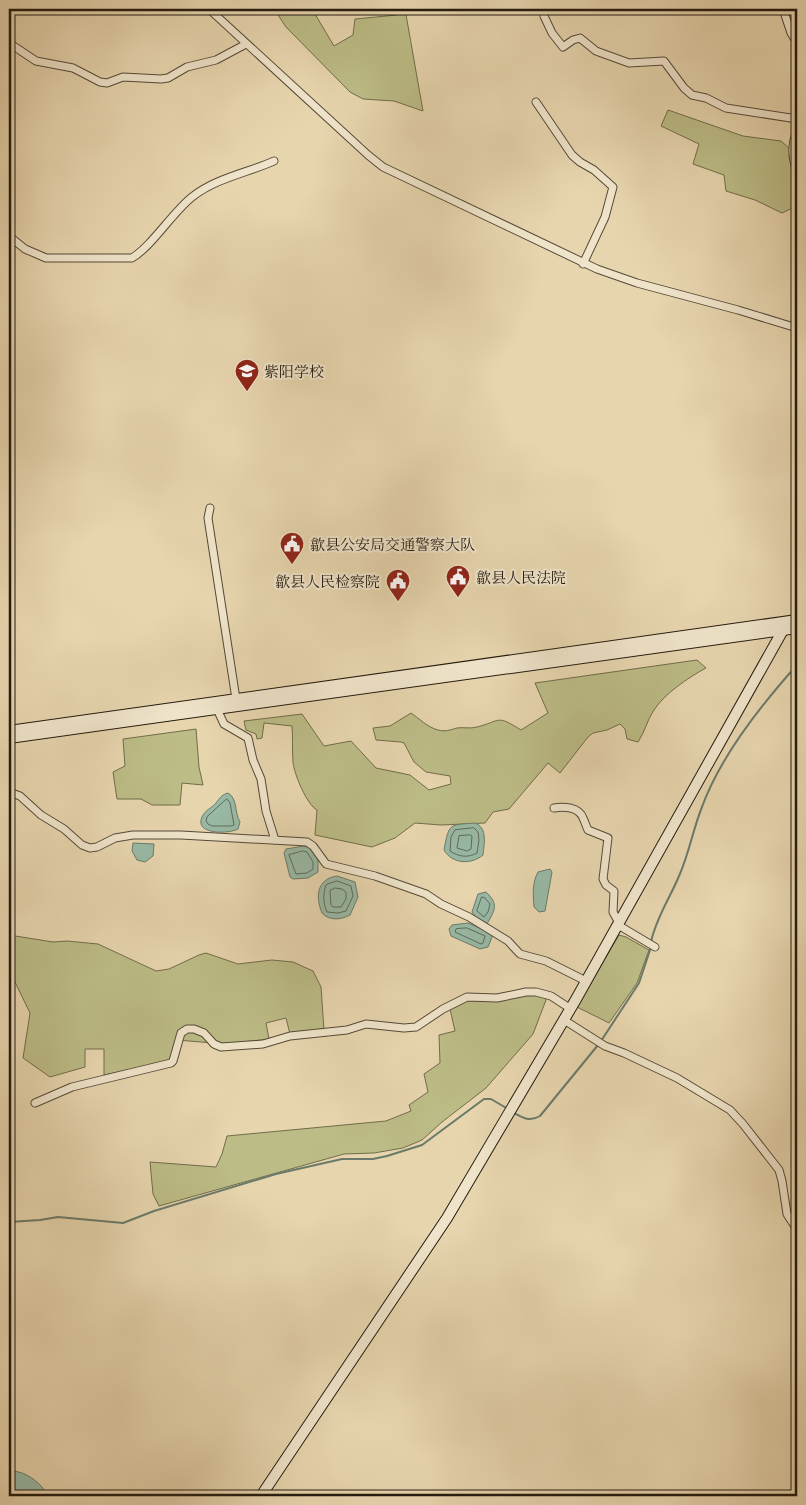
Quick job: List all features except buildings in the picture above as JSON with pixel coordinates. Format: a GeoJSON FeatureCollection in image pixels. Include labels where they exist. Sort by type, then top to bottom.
{"type":"FeatureCollection","features":[{"type":"Feature","properties":{"kind":"main road"},"geometry":{"type":"LineString","coordinates":[[9,731],[797,620]]}},
{"type":"Feature","properties":{"kind":"main road"},"geometry":{"type":"LineString","coordinates":[[9,738],[797,628]]}},
{"type":"Feature","properties":{"kind":"main road"},"geometry":{"type":"LineString","coordinates":[[261,1496],[447,1218],[571,1008],[693,787],[783,630]]}},
{"type":"Feature","properties":{"kind":"street"},"geometry":{"type":"LineString","coordinates":[[209,9],[383,167],[436,191],[583,264],[637,284],[738,310],[797,328]]}},
{"type":"Feature","properties":{"kind":"street"},"geometry":{"type":"LineString","coordinates":[[783,9],[791,33],[797,43]]}},
{"type":"Feature","properties":{"kind":"street"},"geometry":{"type":"LineString","coordinates":[[544,16],[552,32],[563,47],[573,40],[580,38],[596,51],[629,63],[664,61],[684,88],[692,95],[706,98],[726,108],[797,119]]}},
{"type":"Feature","properties":{"kind":"street"},"geometry":{"type":"LineString","coordinates":[[9,43],[36,60],[74,68],[100,82],[107,83],[123,77],[161,80],[188,67],[216,60],[246,44]]}},
{"type":"Feature","properties":{"kind":"street"},"geometry":{"type":"LineString","coordinates":[[536,102],[572,155],[594,170],[613,187],[605,217],[583,264]]}},
{"type":"Feature","properties":{"kind":"street"},"geometry":{"type":"LineString","coordinates":[[797,131],[792,148],[797,172]]}},
{"type":"Feature","properties":{"kind":"street"},"geometry":{"type":"LineString","coordinates":[[9,236],[25,249],[46,258],[132,258],[185,203],[199,192],[218,181],[274,161]]}},
{"type":"Feature","properties":{"kind":"street"},"geometry":{"type":"LineString","coordinates":[[210,508],[208,518],[236,699]]}},
{"type":"Feature","properties":{"kind":"street"},"geometry":{"type":"LineString","coordinates":[[217,709],[224,724],[248,738],[253,760],[261,779],[266,811],[275,840]]}},
{"type":"Feature","properties":{"kind":"street"},"geometry":{"type":"LineString","coordinates":[[9,792],[20,796],[41,815],[64,829],[82,846],[90,848],[97,847],[115,838],[133,835],[182,834],[307,842],[313,846],[326,864],[374,876],[426,894],[508,941],[520,954],[546,961],[586,981]]}},
{"type":"Feature","properties":{"kind":"street"},"geometry":{"type":"LineString","coordinates":[[554,808],[565,807],[577,810],[588,830],[608,838],[603,879],[606,885],[614,891],[613,912],[618,924],[655,946]]}},
{"type":"Feature","properties":{"kind":"street"},"geometry":{"type":"LineString","coordinates":[[35,1103],[72,1087],[171,1063],[181,1033],[187,1028],[204,1033],[214,1044],[221,1047],[263,1044],[290,1036],[347,1030],[366,1024],[404,1028],[416,1027],[443,1009],[468,997],[497,998],[526,992],[536,992],[551,996],[571,1008]]}},
{"type":"Feature","properties":{"kind":"street"},"geometry":{"type":"LineString","coordinates":[[564,1020],[605,1046],[677,1078],[730,1110],[777,1168],[782,1181],[787,1214],[796,1228],[797,1234]]}},
{"type":"Feature","properties":{"kind":"green space"},"geometry":{"type":"Polygon","coordinates":[[[274,9],[312,9],[334,46],[353,35],[355,19],[397,15],[396,9],[405,9],[423,111],[394,101],[363,99],[350,92],[286,27],[274,9]]]}},
{"type":"Feature","properties":{"kind":"green space"},"geometry":{"type":"Polygon","coordinates":[[[668,110],[743,136],[781,141],[790,149],[789,157],[797,182],[797,206],[782,213],[755,200],[726,191],[724,175],[693,164],[699,144],[661,126],[668,110]]]}},
{"type":"Feature","properties":{"kind":"green space"},"geometry":{"type":"Polygon","coordinates":[[[697,660],[706,668],[677,686],[658,704],[638,742],[627,739],[625,729],[620,724],[607,730],[593,733],[560,773],[548,763],[509,809],[493,812],[485,823],[441,825],[415,823],[395,838],[372,847],[315,835],[317,810],[305,796],[296,774],[293,762],[292,726],[264,723],[262,738],[257,739],[256,734],[246,730],[244,721],[302,714],[324,746],[351,741],[376,768],[410,775],[429,790],[451,784],[450,776],[426,772],[414,762],[404,743],[376,740],[373,728],[390,726],[411,713],[430,727],[441,731],[474,728],[499,720],[521,730],[548,713],[535,683],[697,660]]]}},
{"type":"Feature","properties":{"kind":"green space"},"geometry":{"type":"Polygon","coordinates":[[[196,729],[199,767],[203,785],[182,783],[180,805],[152,805],[141,799],[117,799],[113,772],[125,766],[123,739],[196,729]]]}},
{"type":"Feature","properties":{"kind":"green space"},"geometry":{"type":"Polygon","coordinates":[[[9,935],[53,942],[67,941],[98,944],[156,971],[169,969],[206,953],[238,964],[272,960],[293,962],[313,971],[321,987],[324,1030],[290,1034],[286,1018],[266,1023],[269,1039],[225,1044],[177,1040],[170,1061],[104,1075],[104,1049],[85,1049],[85,1067],[50,1077],[23,1058],[30,1013],[14,980],[9,978],[9,935]]]}},
{"type":"Feature","properties":{"kind":"green space"},"geometry":{"type":"Polygon","coordinates":[[[619,935],[649,950],[637,983],[609,1023],[577,1007],[619,935]]]}},
{"type":"Feature","properties":{"kind":"green space"},"geometry":{"type":"Polygon","coordinates":[[[530,993],[544,995],[546,1000],[533,1034],[486,1088],[422,1140],[403,1148],[374,1153],[344,1154],[159,1206],[153,1194],[150,1162],[216,1167],[227,1136],[386,1121],[411,1111],[409,1105],[428,1092],[424,1074],[440,1063],[439,1035],[455,1031],[450,1009],[464,1001],[530,993]]]}},
{"type":"Feature","properties":{"kind":"water"},"geometry":{"type":"Polygon","coordinates":[[[228,793],[235,802],[240,822],[238,829],[227,832],[214,832],[203,827],[201,823],[203,815],[222,796],[228,793]]]}},
{"type":"Feature","properties":{"kind":"water"},"geometry":{"type":"Polygon","coordinates":[[[475,823],[484,832],[483,855],[467,862],[462,862],[447,855],[444,850],[449,830],[455,825],[475,823]]]}},
{"type":"Feature","properties":{"kind":"water"},"geometry":{"type":"Polygon","coordinates":[[[133,843],[154,844],[153,856],[145,862],[137,860],[132,851],[133,843]]]}},
{"type":"Feature","properties":{"kind":"water"},"geometry":{"type":"Polygon","coordinates":[[[304,846],[310,848],[318,860],[318,872],[308,878],[293,879],[290,877],[284,853],[286,849],[304,846]]]}},
{"type":"Feature","properties":{"kind":"water"},"geometry":{"type":"Polygon","coordinates":[[[550,869],[552,872],[545,911],[539,912],[534,907],[535,880],[538,872],[550,869]]]}},
{"type":"Feature","properties":{"kind":"water"},"geometry":{"type":"Polygon","coordinates":[[[337,876],[355,882],[358,897],[350,915],[335,919],[322,913],[318,895],[319,889],[325,881],[337,876]]]}},
{"type":"Feature","properties":{"kind":"water"},"geometry":{"type":"Polygon","coordinates":[[[486,892],[494,904],[492,915],[487,924],[477,919],[472,912],[478,894],[486,892]]]}},
{"type":"Feature","properties":{"kind":"water"},"geometry":{"type":"Polygon","coordinates":[[[468,923],[491,933],[492,937],[488,947],[480,949],[451,936],[449,929],[452,925],[468,923]]]}},
{"type":"Feature","properties":{"kind":"water"},"geometry":{"type":"Polygon","coordinates":[[[9,1471],[15,1471],[32,1478],[48,1496],[9,1496],[9,1471]]]}},
{"type":"Feature","properties":{"kind":"waterway"},"geometry":{"type":"LineString","coordinates":[[651,942],[660,916],[682,868],[702,807],[720,769],[756,714],[797,665]]}},
{"type":"Feature","properties":{"kind":"waterway"},"geometry":{"type":"LineString","coordinates":[[601,1041],[639,983],[651,947]]}},
{"type":"Feature","properties":{"kind":"waterway"},"geometry":{"type":"LineString","coordinates":[[514,1113],[530,1119],[540,1116],[598,1045]]}},
{"type":"Feature","properties":{"kind":"waterway"},"geometry":{"type":"LineString","coordinates":[[9,1222],[58,1217],[123,1223],[154,1211],[276,1174],[342,1159],[373,1159],[422,1145],[484,1099],[491,1099],[508,1109]]}},
{"type":"Feature","properties":{"kind":"place","name":"紫阳学校"},"geometry":{"type":"Point","coordinates":[247,392]}},
{"type":"Feature","properties":{"kind":"place","name":"歙县公安局交通警察大队"},"geometry":{"type":"Point","coordinates":[292,565]}},
{"type":"Feature","properties":{"kind":"place","name":"歙县人民法院"},"geometry":{"type":"Point","coordinates":[458,598]}},
{"type":"Feature","properties":{"kind":"place","name":"歙县人民检察院"},"geometry":{"type":"Point","coordinates":[398,602]}}]}
